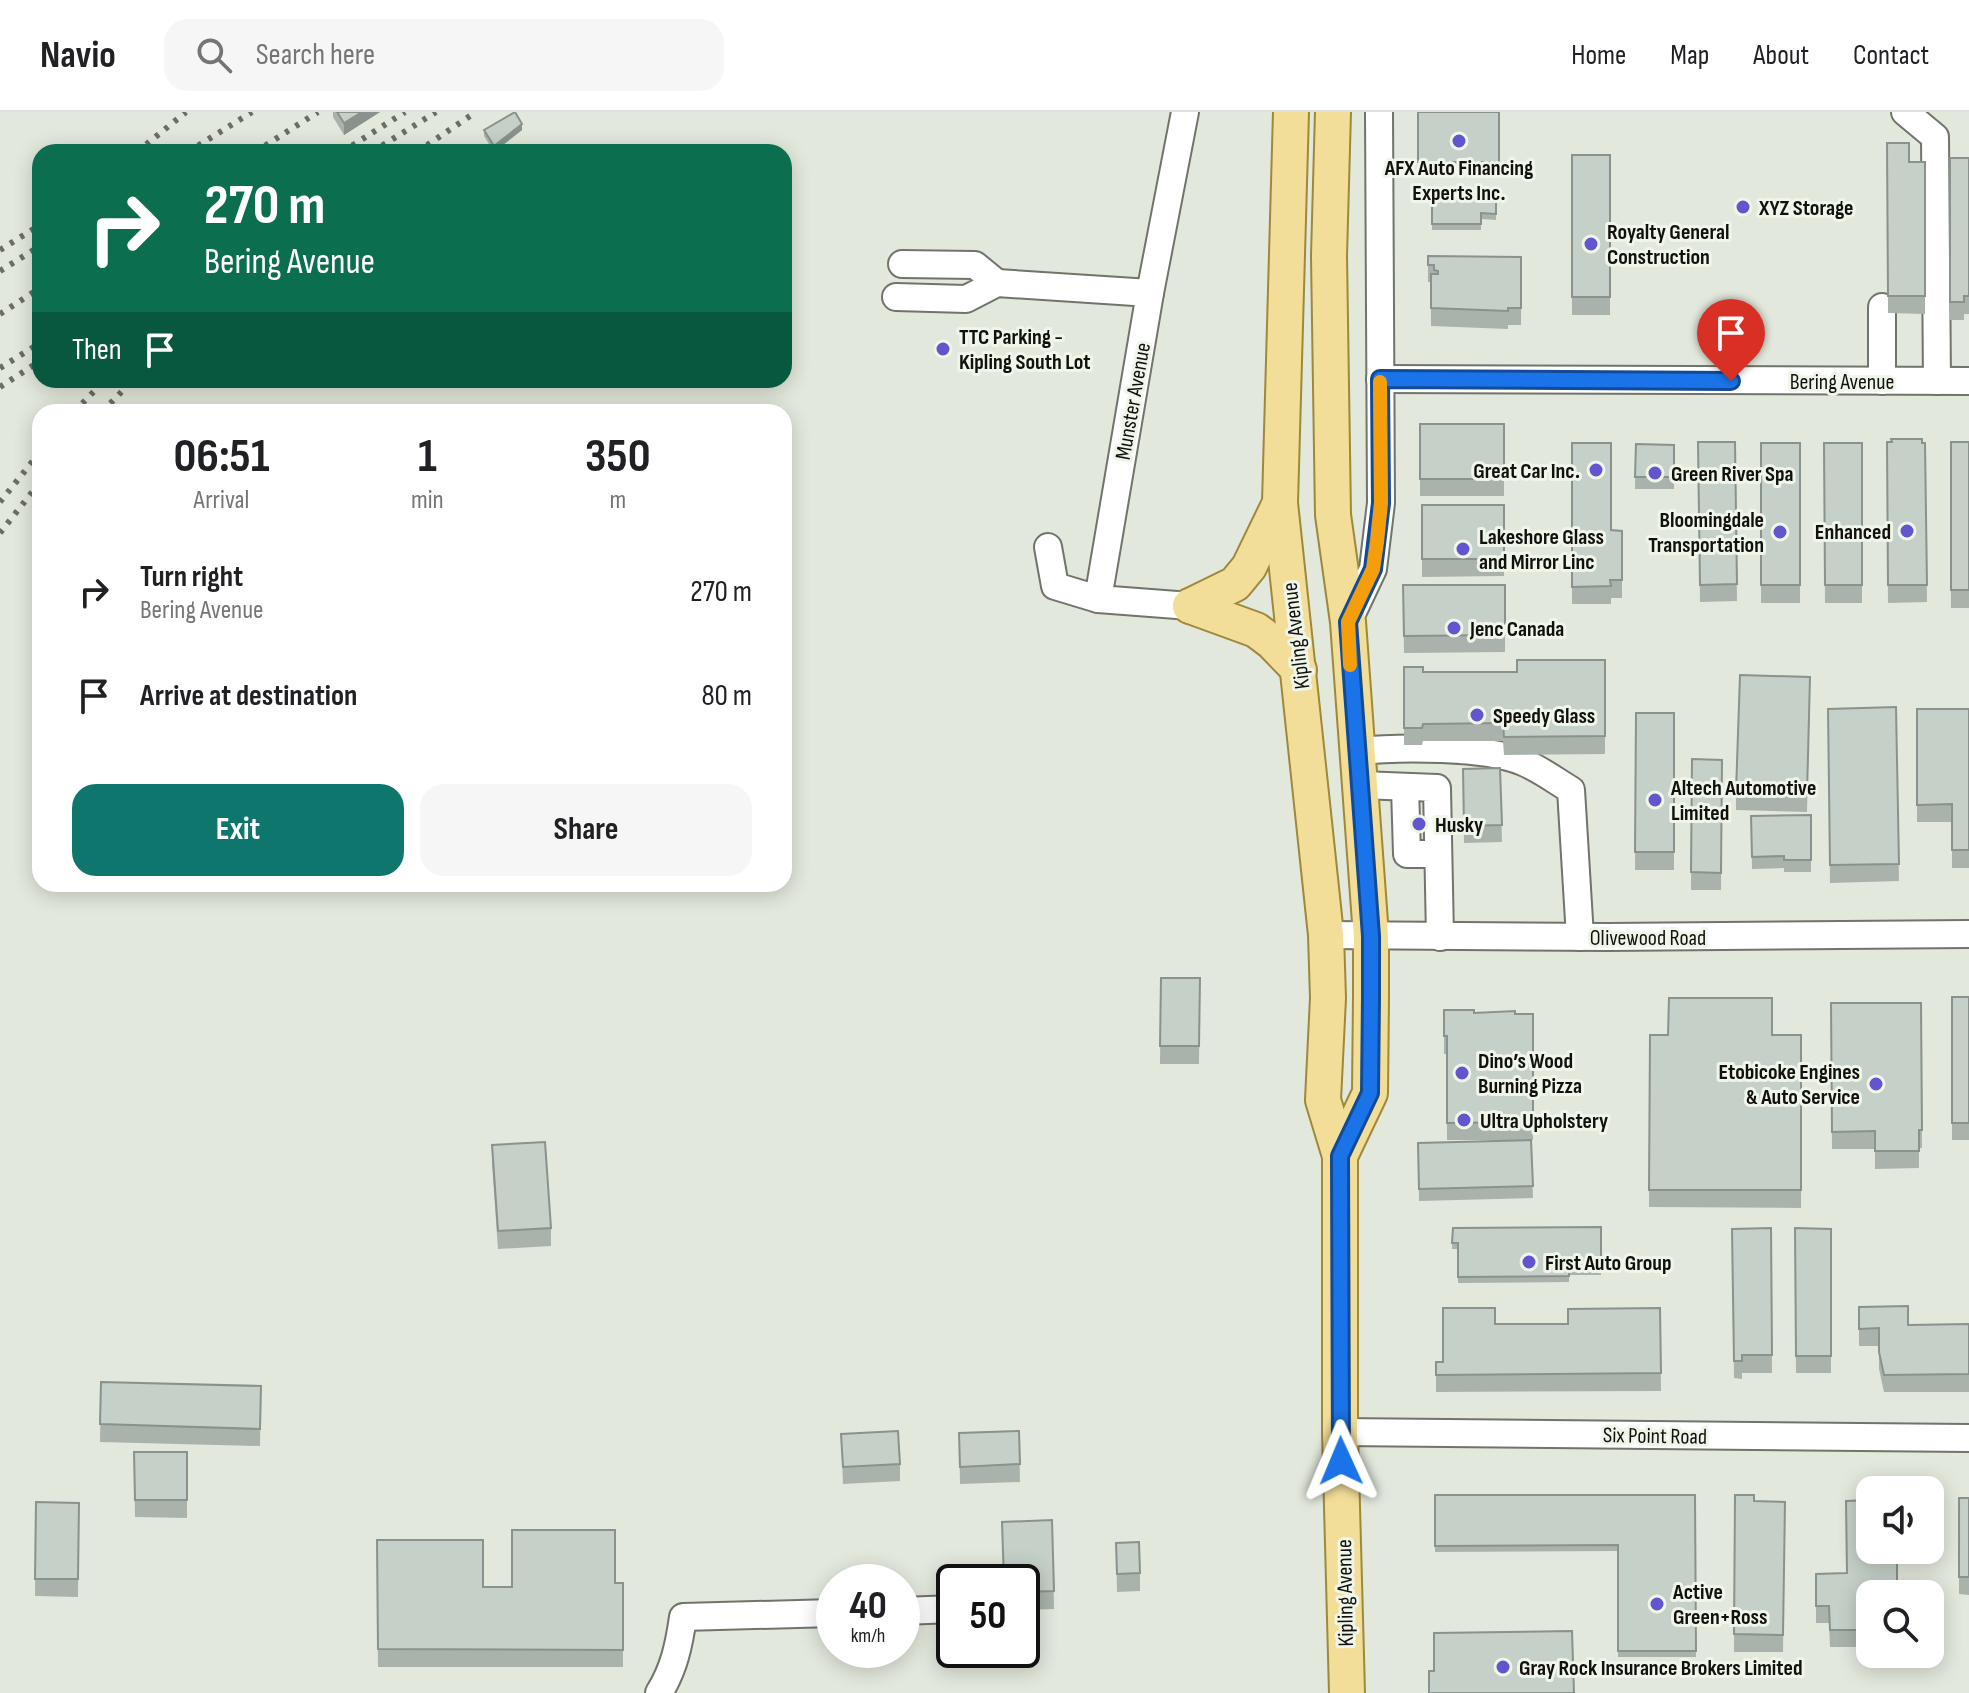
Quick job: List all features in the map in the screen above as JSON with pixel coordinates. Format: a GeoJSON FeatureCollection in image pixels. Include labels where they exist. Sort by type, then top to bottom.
{"type":"FeatureCollection","features":[{"type":"Feature","properties":{"kind":"main road","name":"Kipling Avenue"},"geometry":{"type":"LineString","coordinates":[[1291,112],[1280,503],[1326,935],[1328,998],[1323,1100],[1340,1156],[1340,1432],[1347,1693]]}},
{"type":"Feature","properties":{"kind":"main road","name":"Kipling Avenue"},"geometry":{"type":"LineString","coordinates":[[1333,112],[1329,256],[1333,515],[1348,622],[1371,936],[1370,1093],[1340,1156]]}},
{"type":"Feature","properties":{"kind":"main road"},"geometry":{"type":"LineString","coordinates":[[1190,606],[1235,584],[1249,567],[1280,503]]}},
{"type":"Feature","properties":{"kind":"main road"},"geometry":{"type":"LineString","coordinates":[[1190,606],[1256,630],[1299,670]]}},
{"type":"Feature","properties":{"kind":"street","name":"Munster Avenue"},"geometry":{"type":"LineString","coordinates":[[1098,599],[1150,293],[1185,112]]}},
{"type":"Feature","properties":{"kind":"street","name":"Kipling Avenue"},"geometry":{"type":"LineString","coordinates":[[1348,622],[1373,569],[1381,503],[1379,112]]}},
{"type":"Feature","properties":{"kind":"street"},"geometry":{"type":"LineString","coordinates":[[1905,112],[1935,137],[1937,381]]}},
{"type":"Feature","properties":{"kind":"street"},"geometry":{"type":"LineString","coordinates":[[902,264],[975,265],[997,283]]}},
{"type":"Feature","properties":{"kind":"street"},"geometry":{"type":"LineString","coordinates":[[896,297],[966,299],[997,283],[1150,293]]}},
{"type":"Feature","properties":{"kind":"street"},"geometry":{"type":"LineString","coordinates":[[1882,307],[1882,381]]}},
{"type":"Feature","properties":{"kind":"street","name":"Bering Avenue"},"geometry":{"type":"LineString","coordinates":[[1380,379],[1969,381]]}},
{"type":"Feature","properties":{"kind":"street"},"geometry":{"type":"LineString","coordinates":[[1048,547],[1055,586],[1098,599],[1190,606]]}},
{"type":"Feature","properties":{"kind":"street"},"geometry":{"type":"LineString","coordinates":[[1357,751],[1485,752],[1522,761],[1571,790],[1580,937]]}},
{"type":"Feature","properties":{"kind":"street"},"geometry":{"type":"LineString","coordinates":[[1361,785],[1437,788],[1440,937]]}},
{"type":"Feature","properties":{"kind":"street"},"geometry":{"type":"LineString","coordinates":[[1405,787],[1407,854]]}},
{"type":"Feature","properties":{"kind":"street"},"geometry":{"type":"LineString","coordinates":[[1365,855],[1438,854]]}},
{"type":"Feature","properties":{"kind":"street","name":"Olivewood Road"},"geometry":{"type":"LineString","coordinates":[[1326,935],[1969,934]]}},
{"type":"Feature","properties":{"kind":"street","name":"Six Point Road"},"geometry":{"type":"LineString","coordinates":[[1340,1432],[1969,1438]]}},
{"type":"Feature","properties":{"kind":"street"},"geometry":{"type":"LineString","coordinates":[[659,1693],[678,1652],[683,1617],[816,1613]]}},
{"type":"Feature","properties":{"kind":"building"},"geometry":{"type":"Polygon","coordinates":[[[337,112],[362,112],[344,123],[337,112]]]}},
{"type":"Feature","properties":{"kind":"building"},"geometry":{"type":"Polygon","coordinates":[[[515,112],[522,124],[497,144],[493,144],[484,130],[515,112]]]}},
{"type":"Feature","properties":{"kind":"building","name":"AFX Auto Financing Experts Inc."},"geometry":{"type":"Polygon","coordinates":[[[1418,112],[1499,112],[1499,162],[1418,162],[1418,112]]]}},
{"type":"Feature","properties":{"kind":"building"},"geometry":{"type":"Polygon","coordinates":[[[1887,143],[1909,143],[1909,162],[1925,162],[1925,296],[1888,296],[1887,143]]]}},
{"type":"Feature","properties":{"kind":"building","name":"Royalty General Construction"},"geometry":{"type":"Polygon","coordinates":[[[1572,155],[1610,155],[1610,297],[1572,297],[1572,155]]]}},
{"type":"Feature","properties":{"kind":"building"},"geometry":{"type":"Polygon","coordinates":[[[1950,158],[1969,158],[1969,296],[1964,296],[1964,302],[1950,302],[1950,158]]]}},
{"type":"Feature","properties":{"kind":"building"},"geometry":{"type":"Polygon","coordinates":[[[1496,193],[1496,214],[1481,213],[1481,224],[1432,224],[1432,194],[1496,193]]]}},
{"type":"Feature","properties":{"kind":"building"},"geometry":{"type":"Polygon","coordinates":[[[1428,256],[1521,257],[1521,308],[1508,308],[1508,311],[1431,308],[1431,274],[1438,274],[1438,271],[1434,270],[1434,265],[1428,265],[1428,256]]]}},
{"type":"Feature","properties":{"kind":"building"},"geometry":{"type":"Polygon","coordinates":[[[1420,424],[1504,424],[1504,479],[1420,479],[1420,424]]]}},
{"type":"Feature","properties":{"kind":"building","name":"Enhanced"},"geometry":{"type":"Polygon","coordinates":[[[1891,439],[1922,439],[1925,443],[1927,585],[1888,585],[1887,442],[1892,442],[1891,439]]]}},
{"type":"Feature","properties":{"kind":"building"},"geometry":{"type":"Polygon","coordinates":[[[1698,442],[1735,442],[1737,584],[1700,585],[1698,442]]]}},
{"type":"Feature","properties":{"kind":"building"},"geometry":{"type":"Polygon","coordinates":[[[1951,442],[1969,442],[1969,590],[1951,590],[1951,442]]]}},
{"type":"Feature","properties":{"kind":"building"},"geometry":{"type":"Polygon","coordinates":[[[1572,443],[1611,443],[1611,530],[1622,531],[1622,580],[1610,580],[1611,586],[1572,587],[1572,443]]]}},
{"type":"Feature","properties":{"kind":"building","name":"Bloomingdale Transportation"},"geometry":{"type":"Polygon","coordinates":[[[1761,443],[1800,443],[1800,585],[1761,585],[1761,443]]]}},
{"type":"Feature","properties":{"kind":"building"},"geometry":{"type":"Polygon","coordinates":[[[1824,443],[1862,443],[1862,585],[1825,585],[1824,443]]]}},
{"type":"Feature","properties":{"kind":"building","name":"Green River Spa"},"geometry":{"type":"Polygon","coordinates":[[[1636,444],[1674,445],[1674,477],[1635,477],[1636,444]]]}},
{"type":"Feature","properties":{"kind":"building","name":"Lakeshore Glass and Mirror Linc"},"geometry":{"type":"Polygon","coordinates":[[[1422,505],[1504,505],[1504,559],[1422,559],[1422,505]]]}},
{"type":"Feature","properties":{"kind":"building","name":"Jenc Canada"},"geometry":{"type":"Polygon","coordinates":[[[1403,585],[1505,585],[1505,635],[1404,636],[1403,585]]]}},
{"type":"Feature","properties":{"kind":"building"},"geometry":{"type":"Polygon","coordinates":[[[1517,660],[1605,660],[1605,736],[1504,737],[1503,723],[1423,724],[1422,728],[1404,728],[1404,667],[1423,667],[1423,672],[1517,672],[1517,660]]]}},
{"type":"Feature","properties":{"kind":"building"},"geometry":{"type":"Polygon","coordinates":[[[1740,675],[1810,677],[1807,794],[1736,792],[1740,675]]]}},
{"type":"Feature","properties":{"kind":"building"},"geometry":{"type":"Polygon","coordinates":[[[1896,707],[1899,864],[1830,865],[1828,709],[1896,707]]]}},
{"type":"Feature","properties":{"kind":"building"},"geometry":{"type":"Polygon","coordinates":[[[1917,709],[1969,709],[1969,850],[1952,850],[1952,804],[1917,805],[1917,709]]]}},
{"type":"Feature","properties":{"kind":"building","name":"Altech Automotive Limited"},"geometry":{"type":"Polygon","coordinates":[[[1636,713],[1674,713],[1674,852],[1635,852],[1636,713]]]}},
{"type":"Feature","properties":{"kind":"building"},"geometry":{"type":"Polygon","coordinates":[[[1692,759],[1722,760],[1721,873],[1691,872],[1692,759]]]}},
{"type":"Feature","properties":{"kind":"building"},"geometry":{"type":"Polygon","coordinates":[[[1500,768],[1502,825],[1464,826],[1463,769],[1500,768]]]}},
{"type":"Feature","properties":{"kind":"building"},"geometry":{"type":"Polygon","coordinates":[[[1811,815],[1811,860],[1784,860],[1784,856],[1752,857],[1751,816],[1811,815]]]}},
{"type":"Feature","properties":{"kind":"building"},"geometry":{"type":"Polygon","coordinates":[[[1161,978],[1200,978],[1199,1046],[1160,1046],[1161,978]]]}},
{"type":"Feature","properties":{"kind":"building"},"geometry":{"type":"Polygon","coordinates":[[[1952,997],[1969,997],[1969,1123],[1952,1123],[1952,997]]]}},
{"type":"Feature","properties":{"kind":"building"},"geometry":{"type":"Polygon","coordinates":[[[1669,998],[1772,998],[1772,1035],[1801,1035],[1801,1190],[1649,1190],[1650,1035],[1668,1035],[1669,998]]]}},
{"type":"Feature","properties":{"kind":"building","name":"Etobicoke Engines & Auto Service"},"geometry":{"type":"Polygon","coordinates":[[[1831,1003],[1921,1003],[1922,1130],[1919,1130],[1919,1151],[1875,1151],[1875,1131],[1832,1132],[1831,1003]]]}},
{"type":"Feature","properties":{"kind":"building"},"geometry":{"type":"Polygon","coordinates":[[[1444,1010],[1533,1014],[1533,1122],[1447,1123],[1444,1010]]]}},
{"type":"Feature","properties":{"kind":"building"},"geometry":{"type":"Polygon","coordinates":[[[1531,1140],[1533,1186],[1419,1189],[1418,1143],[1531,1140]]]}},
{"type":"Feature","properties":{"kind":"building"},"geometry":{"type":"Polygon","coordinates":[[[545,1142],[551,1228],[498,1231],[492,1145],[545,1142]]]}},
{"type":"Feature","properties":{"kind":"building","name":"First Auto Group"},"geometry":{"type":"Polygon","coordinates":[[[1601,1227],[1601,1269],[1569,1269],[1569,1276],[1458,1277],[1458,1243],[1452,1243],[1453,1228],[1601,1227]]]}},
{"type":"Feature","properties":{"kind":"building"},"geometry":{"type":"Polygon","coordinates":[[[1771,1228],[1772,1355],[1742,1355],[1742,1361],[1734,1361],[1732,1229],[1771,1228]]]}},
{"type":"Feature","properties":{"kind":"building"},"geometry":{"type":"Polygon","coordinates":[[[1795,1228],[1831,1229],[1831,1356],[1796,1356],[1795,1228]]]}},
{"type":"Feature","properties":{"kind":"building"},"geometry":{"type":"Polygon","coordinates":[[[1908,1306],[1908,1325],[1969,1324],[1969,1374],[1884,1375],[1879,1352],[1879,1328],[1859,1329],[1859,1307],[1908,1306]]]}},
{"type":"Feature","properties":{"kind":"building"},"geometry":{"type":"Polygon","coordinates":[[[1443,1308],[1495,1308],[1495,1324],[1568,1324],[1568,1309],[1660,1308],[1661,1373],[1436,1375],[1436,1362],[1443,1362],[1443,1308]]]}},
{"type":"Feature","properties":{"kind":"building"},"geometry":{"type":"Polygon","coordinates":[[[101,1382],[261,1386],[260,1429],[100,1424],[101,1382]]]}},
{"type":"Feature","properties":{"kind":"building"},"geometry":{"type":"Polygon","coordinates":[[[898,1431],[900,1464],[843,1467],[841,1434],[898,1431]]]}},
{"type":"Feature","properties":{"kind":"building"},"geometry":{"type":"Polygon","coordinates":[[[1019,1431],[1020,1464],[960,1467],[959,1433],[1019,1431]]]}},
{"type":"Feature","properties":{"kind":"building"},"geometry":{"type":"Polygon","coordinates":[[[134,1452],[187,1452],[187,1500],[135,1500],[134,1452]]]}},
{"type":"Feature","properties":{"kind":"building","name":"Active Green+Ross"},"geometry":{"type":"Polygon","coordinates":[[[1435,1495],[1695,1495],[1696,1651],[1618,1651],[1618,1545],[1435,1546],[1435,1495]]]}},
{"type":"Feature","properties":{"kind":"building"},"geometry":{"type":"Polygon","coordinates":[[[1735,1495],[1754,1495],[1754,1501],[1785,1502],[1783,1635],[1734,1634],[1735,1495]]]}},
{"type":"Feature","properties":{"kind":"building"},"geometry":{"type":"Polygon","coordinates":[[[1959,1498],[1969,1498],[1969,1577],[1959,1577],[1959,1498]]]}},
{"type":"Feature","properties":{"kind":"building"},"geometry":{"type":"Polygon","coordinates":[[[1846,1501],[1856,1501],[1856,1564],[1897,1564],[1897,1580],[1856,1580],[1856,1630],[1830,1630],[1829,1606],[1816,1606],[1816,1574],[1847,1573],[1846,1501]]]}},
{"type":"Feature","properties":{"kind":"building"},"geometry":{"type":"Polygon","coordinates":[[[36,1502],[79,1503],[78,1579],[35,1579],[36,1502]]]}},
{"type":"Feature","properties":{"kind":"building"},"geometry":{"type":"Polygon","coordinates":[[[1052,1520],[1054,1591],[1040,1591],[1040,1564],[1003,1564],[1002,1522],[1052,1520]]]}},
{"type":"Feature","properties":{"kind":"building"},"geometry":{"type":"Polygon","coordinates":[[[512,1530],[615,1530],[615,1583],[623,1583],[623,1650],[378,1649],[377,1540],[483,1540],[483,1587],[512,1587],[512,1530]]]}},
{"type":"Feature","properties":{"kind":"building"},"geometry":{"type":"Polygon","coordinates":[[[1139,1542],[1140,1573],[1117,1574],[1116,1543],[1139,1542]]]}},
{"type":"Feature","properties":{"kind":"building","name":"Gray Rock Insurance Brokers Limited"},"geometry":{"type":"Polygon","coordinates":[[[1572,1631],[1574,1693],[1429,1693],[1429,1671],[1434,1671],[1434,1633],[1572,1631]]]}},
{"type":"Feature","properties":{"kind":"railway"},"geometry":{"type":"LineString","coordinates":[[147,144],[186,112]]}},
{"type":"Feature","properties":{"kind":"railway"},"geometry":{"type":"LineString","coordinates":[[201,144],[252,112]]}},
{"type":"Feature","properties":{"kind":"railway"},"geometry":{"type":"LineString","coordinates":[[268,144],[318,112]]}},
{"type":"Feature","properties":{"kind":"railway"},"geometry":{"type":"LineString","coordinates":[[355,144],[405,112]]}},
{"type":"Feature","properties":{"kind":"railway"},"geometry":{"type":"LineString","coordinates":[[385,144],[436,112]]}},
{"type":"Feature","properties":{"kind":"railway"},"geometry":{"type":"LineString","coordinates":[[429,144],[476,112]]}},
{"type":"Feature","properties":{"kind":"railway"},"geometry":{"type":"LineString","coordinates":[[0,250],[32,230]]}},
{"type":"Feature","properties":{"kind":"railway"},"geometry":{"type":"LineString","coordinates":[[0,271],[32,251]]}},
{"type":"Feature","properties":{"kind":"railway"},"geometry":{"type":"LineString","coordinates":[[0,314],[32,293]]}},
{"type":"Feature","properties":{"kind":"railway"},"geometry":{"type":"LineString","coordinates":[[0,368],[32,348]]}},
{"type":"Feature","properties":{"kind":"railway"},"geometry":{"type":"LineString","coordinates":[[0,387],[32,366]]}},
{"type":"Feature","properties":{"kind":"railway"},"geometry":{"type":"LineString","coordinates":[[82,404],[97,388]]}},
{"type":"Feature","properties":{"kind":"railway"},"geometry":{"type":"LineString","coordinates":[[110,404],[125,388]]}},
{"type":"Feature","properties":{"kind":"railway"},"geometry":{"type":"LineString","coordinates":[[0,502],[32,462]]}},
{"type":"Feature","properties":{"kind":"railway"},"geometry":{"type":"LineString","coordinates":[[0,533],[32,492]]}},
{"type":"Feature","properties":{"kind":"slow traffic"},"geometry":{"type":"LineString","coordinates":[[1350,665],[1348,622],[1373,569],[1377,542],[1381,503],[1380,382]]}},
{"type":"Feature","properties":{"kind":"place","name":"AFX Auto Financing Experts Inc."},"geometry":{"type":"Point","coordinates":[1459,141]}},
{"type":"Feature","properties":{"kind":"place","name":"XYZ Storage"},"geometry":{"type":"Point","coordinates":[1743,207]}},
{"type":"Feature","properties":{"kind":"place","name":"Royalty General Construction"},"geometry":{"type":"Point","coordinates":[1591,244]}},
{"type":"Feature","properties":{"kind":"place","name":"TTC Parking - Kipling South Lot"},"geometry":{"type":"Point","coordinates":[943,349]}},
{"type":"Feature","properties":{"kind":"place","name":"Great Car Inc."},"geometry":{"type":"Point","coordinates":[1596,470]}},
{"type":"Feature","properties":{"kind":"place","name":"Green River Spa"},"geometry":{"type":"Point","coordinates":[1655,473]}},
{"type":"Feature","properties":{"kind":"place","name":"Enhanced"},"geometry":{"type":"Point","coordinates":[1907,531]}},
{"type":"Feature","properties":{"kind":"place","name":"Bloomingdale Transportation"},"geometry":{"type":"Point","coordinates":[1780,532]}},
{"type":"Feature","properties":{"kind":"place","name":"Lakeshore Glass and Mirror Linc"},"geometry":{"type":"Point","coordinates":[1463,549]}},
{"type":"Feature","properties":{"kind":"place","name":"Jenc Canada"},"geometry":{"type":"Point","coordinates":[1454,628]}},
{"type":"Feature","properties":{"kind":"place","name":"Speedy Glass"},"geometry":{"type":"Point","coordinates":[1477,715]}},
{"type":"Feature","properties":{"kind":"place","name":"Altech Automotive Limited"},"geometry":{"type":"Point","coordinates":[1655,800]}},
{"type":"Feature","properties":{"kind":"place","name":"Husky"},"geometry":{"type":"Point","coordinates":[1419,824]}},
{"type":"Feature","properties":{"kind":"place","name":"Dino’s Wood Burning Pizza"},"geometry":{"type":"Point","coordinates":[1462,1073]}},
{"type":"Feature","properties":{"kind":"place","name":"Etobicoke Engines & Auto Service"},"geometry":{"type":"Point","coordinates":[1876,1084]}},
{"type":"Feature","properties":{"kind":"place","name":"Ultra Upholstery"},"geometry":{"type":"Point","coordinates":[1464,1120]}},
{"type":"Feature","properties":{"kind":"place","name":"First Auto Group"},"geometry":{"type":"Point","coordinates":[1529,1262]}},
{"type":"Feature","properties":{"kind":"place","name":"Active Green+Ross"},"geometry":{"type":"Point","coordinates":[1657,1604]}},
{"type":"Feature","properties":{"kind":"place","name":"Gray Rock Insurance Brokers Limited"},"geometry":{"type":"Point","coordinates":[1503,1667]}},
{"type":"Feature","properties":{"kind":"route"},"geometry":{"type":"LineString","coordinates":[[1341,1461],[1340,1156],[1370,1093],[1371,997],[1371,936],[1348,622],[1373,569],[1381,503],[1380,379],[1731,381]]}}]}
